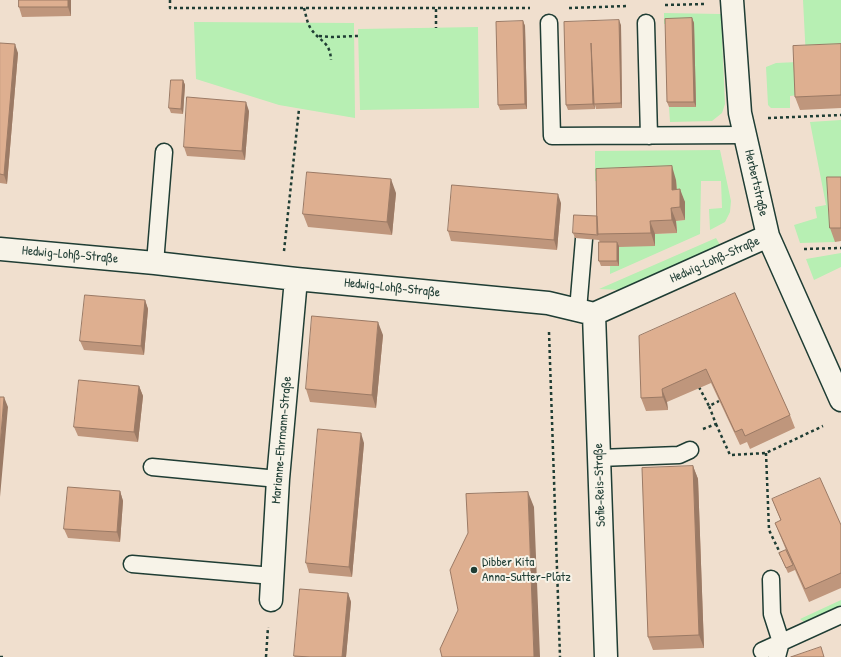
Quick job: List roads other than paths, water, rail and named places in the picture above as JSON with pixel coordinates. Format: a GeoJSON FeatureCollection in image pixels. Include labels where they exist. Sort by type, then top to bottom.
{"type":"FeatureCollection","features":[{"type":"Feature","properties":{"kind":"street","name":"Herbertstraße"},"geometry":{"type":"LineString","coordinates":[[732,2],[740,113],[768,236],[841,400]]}},
{"type":"Feature","properties":{"kind":"street","name":"Hedwig-Lohß-Straße"},"geometry":{"type":"LineString","coordinates":[[0,249],[155,263],[289,278],[548,303],[586,312],[768,236]]}},
{"type":"Feature","properties":{"kind":"street","name":"Marianne-Ehrmann-Straße"},"geometry":{"type":"LineString","coordinates":[[271,600],[289,278]]}},
{"type":"Feature","properties":{"kind":"street","name":"Sofie-Reis-Straße"},"geometry":{"type":"LineString","coordinates":[[586,312],[599,458],[606,657]]}},
{"type":"Feature","properties":{"kind":"lane"},"geometry":{"type":"LineString","coordinates":[[549,23],[552,136],[744,135]]}},
{"type":"Feature","properties":{"kind":"lane"},"geometry":{"type":"LineString","coordinates":[[646,23],[648,136]]}},
{"type":"Feature","properties":{"kind":"lane"},"geometry":{"type":"LineString","coordinates":[[155,263],[164,152]]}},
{"type":"Feature","properties":{"kind":"lane"},"geometry":{"type":"LineString","coordinates":[[584,239],[586,312]]}},
{"type":"Feature","properties":{"kind":"lane"},"geometry":{"type":"LineString","coordinates":[[599,458],[680,455],[690,450]]}},
{"type":"Feature","properties":{"kind":"lane"},"geometry":{"type":"LineString","coordinates":[[152,468],[278,479]]}},
{"type":"Feature","properties":{"kind":"lane"},"geometry":{"type":"LineString","coordinates":[[132,564],[273,576]]}},
{"type":"Feature","properties":{"kind":"lane"},"geometry":{"type":"LineString","coordinates":[[771,579],[772,614],[781,642],[777,657]]}},
{"type":"Feature","properties":{"kind":"lane"},"geometry":{"type":"LineString","coordinates":[[762,651],[841,615]]}},
{"type":"Feature","properties":{"kind":"place","name":"Dibber Kita Anna-Sutter-Platz"},"geometry":{"type":"Point","coordinates":[474,570]}}]}
